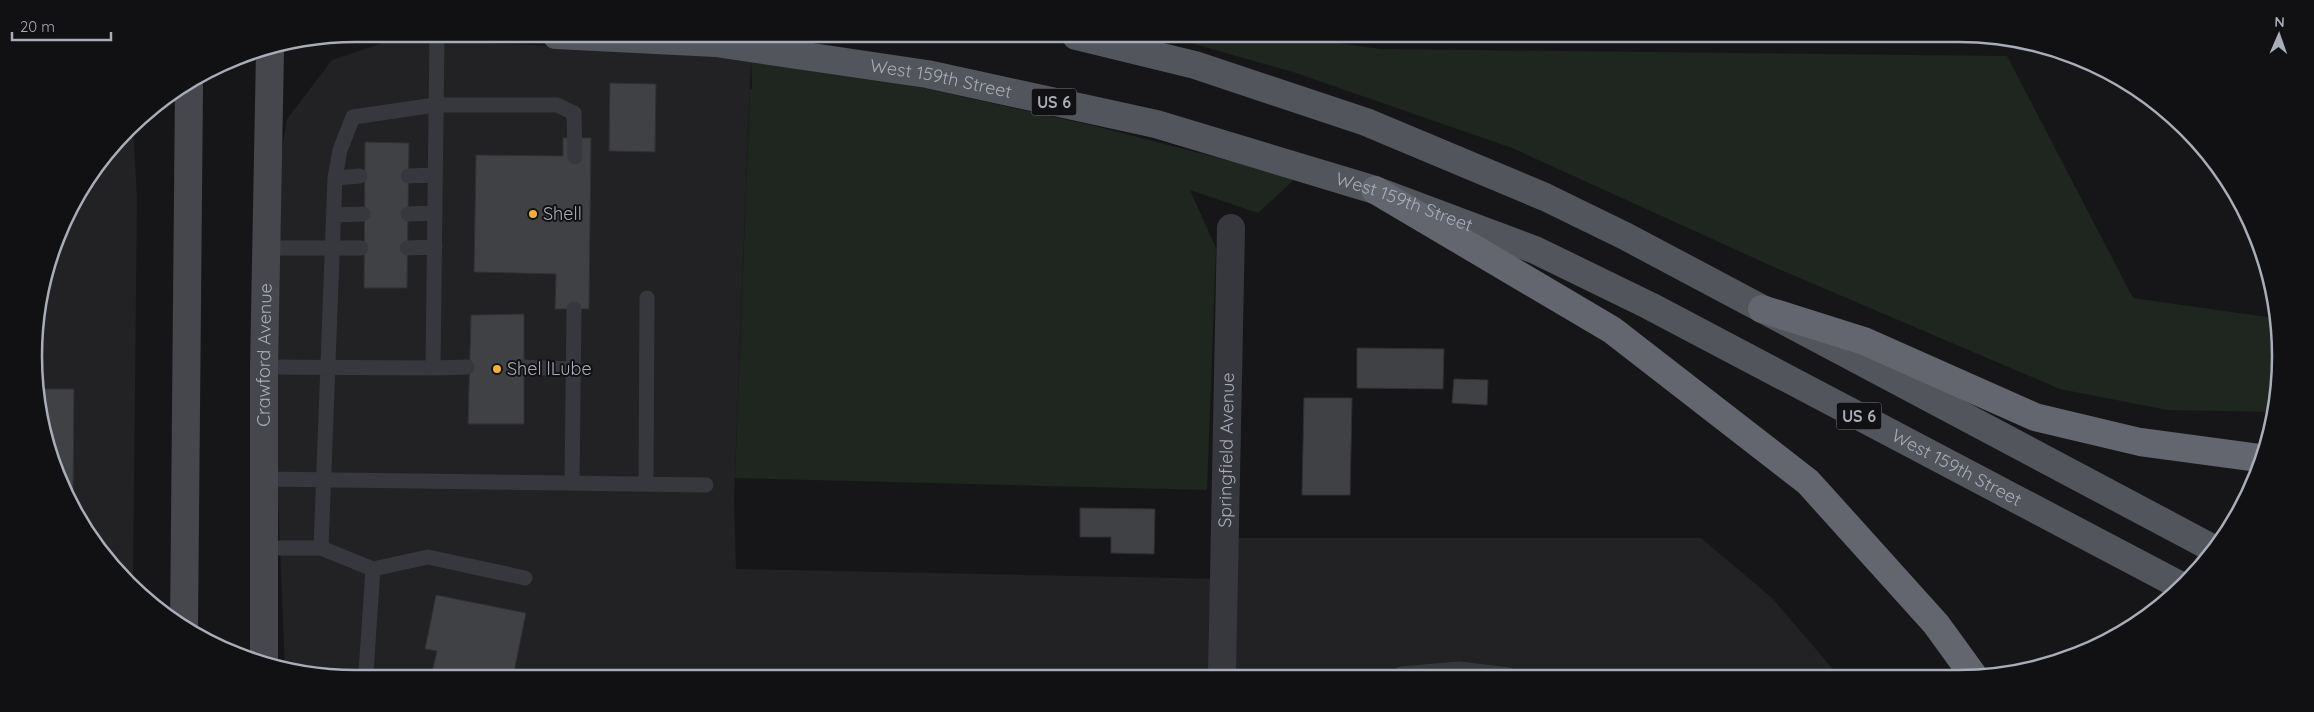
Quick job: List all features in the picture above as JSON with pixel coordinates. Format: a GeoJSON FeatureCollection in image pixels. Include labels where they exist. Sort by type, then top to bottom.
{"type":"FeatureCollection","features":[{"type":"Feature","properties":{"kind":"highway"},"geometry":{"type":"LineString","coordinates":[[1375,190],[1612,330],[1808,482],[1936,624],[1968,670]]}},
{"type":"Feature","properties":{"kind":"highway"},"geometry":{"type":"LineString","coordinates":[[1762,309],[1864,341],[2035,417],[2140,442],[2255,457]]}},
{"type":"Feature","properties":{"kind":"main road","name":"West 159th Street"},"geometry":{"type":"LineString","coordinates":[[716,43],[926,74],[1156,124],[1375,190],[1535,250],[1642,302],[2175,583]]}},
{"type":"Feature","properties":{"kind":"main road"},"geometry":{"type":"LineString","coordinates":[[1105,43],[1195,65],[1366,122],[1544,197],[1625,236],[2208,546]]}},
{"type":"Feature","properties":{"kind":"main road","name":"Crawford Avenue"},"geometry":{"type":"LineString","coordinates":[[264,656],[264,367],[270,55]]}},
{"type":"Feature","properties":{"kind":"main road"},"geometry":{"type":"LineString","coordinates":[[184,618],[189,91]]}},
{"type":"Feature","properties":{"kind":"street","name":"Springfield Avenue"},"geometry":{"type":"LineString","coordinates":[[1222,670],[1231,228]]}},
{"type":"Feature","properties":{"kind":"lane"},"geometry":{"type":"LineString","coordinates":[[433,368],[437,43]]}},
{"type":"Feature","properties":{"kind":"lane"},"geometry":{"type":"LineString","coordinates":[[321,548],[326,367],[335,178],[340,150],[353,117],[435,105],[557,105],[574,113],[574,157]]}},
{"type":"Feature","properties":{"kind":"lane"},"geometry":{"type":"LineString","coordinates":[[408,176],[435,175]]}},
{"type":"Feature","properties":{"kind":"lane"},"geometry":{"type":"LineString","coordinates":[[335,178],[360,176]]}},
{"type":"Feature","properties":{"kind":"lane"},"geometry":{"type":"LineString","coordinates":[[408,214],[435,213]]}},
{"type":"Feature","properties":{"kind":"lane"},"geometry":{"type":"LineString","coordinates":[[334,215],[363,214]]}},
{"type":"Feature","properties":{"kind":"lane"},"geometry":{"type":"LineString","coordinates":[[266,248],[333,246],[361,248]]}},
{"type":"Feature","properties":{"kind":"lane"},"geometry":{"type":"LineString","coordinates":[[407,248],[435,248]]}},
{"type":"Feature","properties":{"kind":"lane"},"geometry":{"type":"LineString","coordinates":[[646,484],[647,298]]}},
{"type":"Feature","properties":{"kind":"lane"},"geometry":{"type":"LineString","coordinates":[[572,484],[574,309]]}},
{"type":"Feature","properties":{"kind":"lane"},"geometry":{"type":"LineString","coordinates":[[264,367],[468,367]]}},
{"type":"Feature","properties":{"kind":"lane"},"geometry":{"type":"LineString","coordinates":[[520,367],[573,369]]}},
{"type":"Feature","properties":{"kind":"lane"},"geometry":{"type":"LineString","coordinates":[[264,479],[706,485]]}},
{"type":"Feature","properties":{"kind":"lane"},"geometry":{"type":"LineString","coordinates":[[264,548],[321,548],[374,569],[428,557],[525,578]]}},
{"type":"Feature","properties":{"kind":"lane"},"geometry":{"type":"LineString","coordinates":[[366,670],[374,569]]}},
{"type":"Feature","properties":{"kind":"lane"},"geometry":{"type":"LineString","coordinates":[[1447,670],[1469,670]]}},
{"type":"Feature","properties":{"kind":"shaded area"},"geometry":{"type":"Polygon","coordinates":[[[383,43],[485,43],[751,56],[734,499],[736,569],[1224,579],[1225,538],[1701,538],[1772,598],[1834,670],[356,670],[315,667],[285,661],[278,500],[275,191],[287,119],[332,60],[383,43]]]}},
{"type":"Feature","properties":{"kind":"shaded area"},"geometry":{"type":"Polygon","coordinates":[[[1191,43],[1338,43],[1380,49],[2007,56],[2133,298],[2269,317],[2272,356],[2266,412],[2167,410],[2060,389],[1776,268],[1512,148],[1296,73],[1191,43]]]}},
{"type":"Feature","properties":{"kind":"shaded area"},"geometry":{"type":"Polygon","coordinates":[[[751,56],[924,88],[1099,127],[1296,178],[1258,213],[1190,190],[1216,248],[1207,490],[735,478],[750,89],[752,89],[751,56]]]}},
{"type":"Feature","properties":{"kind":"shaded area"},"geometry":{"type":"Polygon","coordinates":[[[133,135],[137,198],[133,577],[95,530],[66,476],[53,437],[45,397],[42,356],[45,315],[53,275],[66,236],[95,182],[133,135]]]}},
{"type":"Feature","properties":{"kind":"building"},"geometry":{"type":"Polygon","coordinates":[[[610,83],[656,84],[655,152],[609,151],[610,83]]]}},
{"type":"Feature","properties":{"kind":"building","name":"Shell"},"geometry":{"type":"Polygon","coordinates":[[[563,138],[591,138],[589,309],[555,309],[556,274],[474,272],[476,155],[563,156],[563,138]]]}},
{"type":"Feature","properties":{"kind":"building"},"geometry":{"type":"Polygon","coordinates":[[[365,142],[409,143],[407,288],[364,288],[365,142]]]}},
{"type":"Feature","properties":{"kind":"building","name":"Shel lLube"},"geometry":{"type":"Polygon","coordinates":[[[524,314],[524,424],[468,424],[471,315],[524,314]]]}},
{"type":"Feature","properties":{"kind":"building"},"geometry":{"type":"Polygon","coordinates":[[[1357,348],[1444,349],[1443,389],[1357,388],[1357,348]]]}},
{"type":"Feature","properties":{"kind":"building"},"geometry":{"type":"Polygon","coordinates":[[[1454,379],[1488,380],[1487,405],[1452,403],[1454,379]]]}},
{"type":"Feature","properties":{"kind":"building"},"geometry":{"type":"Polygon","coordinates":[[[44,389],[74,389],[73,491],[53,437],[44,389]]]}},
{"type":"Feature","properties":{"kind":"building"},"geometry":{"type":"Polygon","coordinates":[[[1304,398],[1352,398],[1350,495],[1302,495],[1304,398]]]}},
{"type":"Feature","properties":{"kind":"building"},"geometry":{"type":"Polygon","coordinates":[[[1080,508],[1155,509],[1154,554],[1111,553],[1111,537],[1080,537],[1080,508]]]}},
{"type":"Feature","properties":{"kind":"building"},"geometry":{"type":"Polygon","coordinates":[[[436,595],[526,613],[514,670],[432,670],[437,651],[425,649],[436,595]]]}},
{"type":"Feature","properties":{"kind":"place","name":"Shell"},"geometry":{"type":"Point","coordinates":[533,214]}},
{"type":"Feature","properties":{"kind":"place","name":"Shel lLube"},"geometry":{"type":"Point","coordinates":[497,369]}}]}
